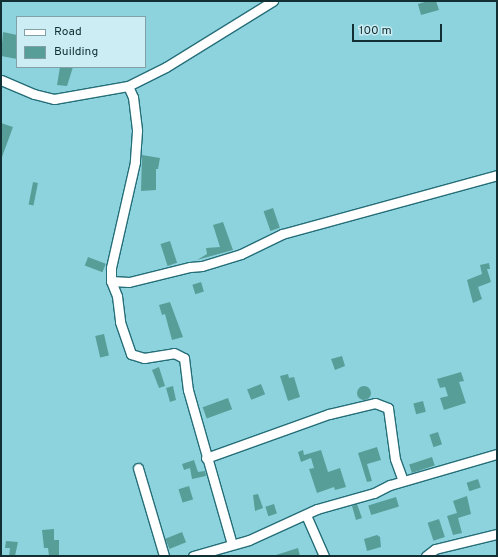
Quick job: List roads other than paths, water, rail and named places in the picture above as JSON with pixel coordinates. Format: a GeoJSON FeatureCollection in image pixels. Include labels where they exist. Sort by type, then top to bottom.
{"type":"FeatureCollection","features":[{"type":"Feature","properties":{"kind":"street"},"geometry":{"type":"LineString","coordinates":[[1,80],[34,94],[54,98],[128,86],[166,67],[273,1]]}},
{"type":"Feature","properties":{"kind":"street"},"geometry":{"type":"LineString","coordinates":[[128,86],[133,97],[137,131],[135,162],[117,234],[111,281],[117,296],[120,322],[131,354],[144,358],[174,353],[184,358],[188,390],[206,458],[232,544]]}},
{"type":"Feature","properties":{"kind":"street"},"geometry":{"type":"LineString","coordinates":[[111,281],[130,282],[202,266],[241,254],[282,234],[497,175]]}},
{"type":"Feature","properties":{"kind":"street"},"geometry":{"type":"LineString","coordinates":[[206,458],[329,414],[375,403],[388,408],[395,459],[404,481]]}},
{"type":"Feature","properties":{"kind":"street"},"geometry":{"type":"LineString","coordinates":[[193,556],[264,535],[306,515],[404,481],[497,454]]}},
{"type":"Feature","properties":{"kind":"street"},"geometry":{"type":"LineString","coordinates":[[138,468],[164,556]]}},
{"type":"Feature","properties":{"kind":"street"},"geometry":{"type":"LineString","coordinates":[[306,515],[324,556]]}},
{"type":"Feature","properties":{"kind":"street"},"geometry":{"type":"LineString","coordinates":[[426,556],[435,549],[497,534]]}}]}
